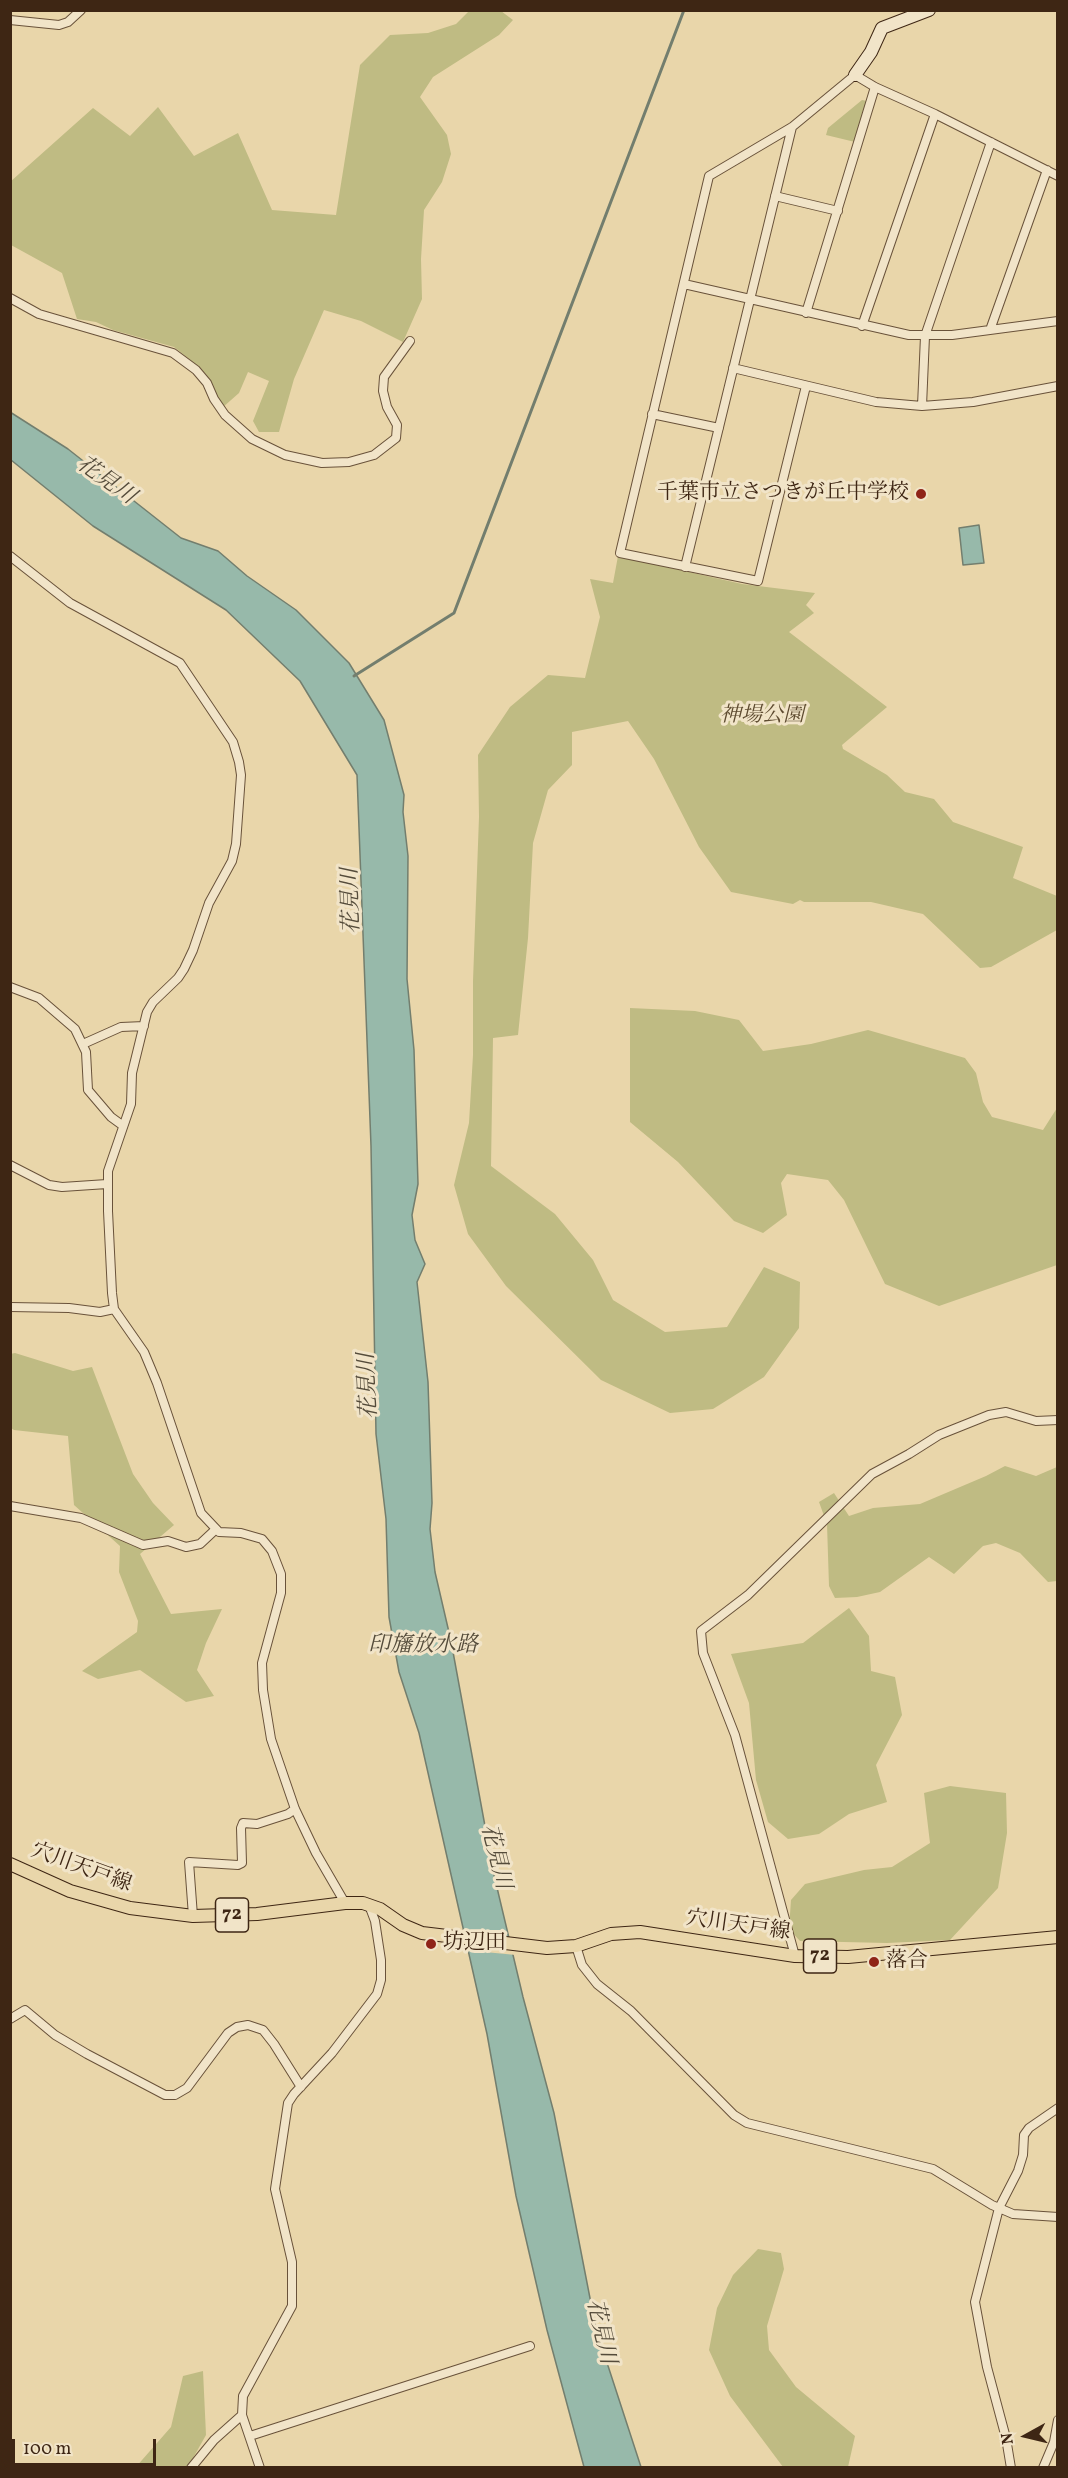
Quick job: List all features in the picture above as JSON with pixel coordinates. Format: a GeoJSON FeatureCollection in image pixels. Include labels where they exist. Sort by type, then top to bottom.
{"type":"FeatureCollection","features":[{"type":"Feature","properties":{"kind":"main road","name":"穴川天戸線"},"geometry":{"type":"LineString","coordinates":[[10,1864],[45,1880],[130,1908],[193,1916],[257,1914],[345,1903],[369,1905],[422,1933],[560,1948],[576,1946],[611,1934],[640,1932],[795,1956],[857,1956],[1058,1937]]}},
{"type":"Feature","properties":{"kind":"street"},"geometry":{"type":"LineString","coordinates":[[10,20],[59,25],[81,10]]}},
{"type":"Feature","properties":{"kind":"street"},"geometry":{"type":"LineString","coordinates":[[806,386],[758,581],[620,553],[709,176],[792,127],[855,75],[871,52],[882,28],[929,10]]}},
{"type":"Feature","properties":{"kind":"street"},"geometry":{"type":"LineString","coordinates":[[855,75],[875,87],[935,114],[1058,176]]}},
{"type":"Feature","properties":{"kind":"street"},"geometry":{"type":"LineString","coordinates":[[806,313],[875,87]]}},
{"type":"Feature","properties":{"kind":"street"},"geometry":{"type":"LineString","coordinates":[[862,326],[935,114]]}},
{"type":"Feature","properties":{"kind":"street"},"geometry":{"type":"LineString","coordinates":[[685,567],[792,127]]}},
{"type":"Feature","properties":{"kind":"street"},"geometry":{"type":"LineString","coordinates":[[922,406],[926,336],[991,142]]}},
{"type":"Feature","properties":{"kind":"street"},"geometry":{"type":"LineString","coordinates":[[990,330],[1047,170]]}},
{"type":"Feature","properties":{"kind":"street"},"geometry":{"type":"LineString","coordinates":[[775,196],[838,212]]}},
{"type":"Feature","properties":{"kind":"street"},"geometry":{"type":"LineString","coordinates":[[684,284],[862,326],[926,336],[1058,321]]}},
{"type":"Feature","properties":{"kind":"street"},"geometry":{"type":"LineString","coordinates":[[10,298],[39,314],[173,353],[196,370],[225,415],[252,439],[285,454],[322,463],[350,462],[374,455],[396,438],[397,425],[387,407],[383,391],[384,377],[410,341]]}},
{"type":"Feature","properties":{"kind":"street"},"geometry":{"type":"LineString","coordinates":[[733,368],[876,402],[922,406],[973,402],[1058,386]]}},
{"type":"Feature","properties":{"kind":"street"},"geometry":{"type":"LineString","coordinates":[[652,414],[718,428]]}},
{"type":"Feature","properties":{"kind":"street"},"geometry":{"type":"LineString","coordinates":[[10,556],[70,603],[180,663],[233,742],[239,762],[241,775],[236,844],[232,861],[209,903],[194,950],[184,969],[153,1002],[144,1026],[132,1073],[131,1104],[108,1171],[114,1309],[144,1352],[157,1383],[201,1513],[215,1530],[241,1533],[262,1539],[272,1551],[282,1574],[281,1593],[262,1663],[263,1690],[271,1739],[295,1809],[316,1853],[345,1903]]}},
{"type":"Feature","properties":{"kind":"street"},"geometry":{"type":"LineString","coordinates":[[10,987],[39,998],[75,1029],[86,1052],[88,1090],[111,1117],[122,1125]]}},
{"type":"Feature","properties":{"kind":"street"},"geometry":{"type":"LineString","coordinates":[[83,1044],[121,1027],[144,1026]]}},
{"type":"Feature","properties":{"kind":"street"},"geometry":{"type":"LineString","coordinates":[[10,1164],[49,1185],[62,1187],[107,1184]]}},
{"type":"Feature","properties":{"kind":"street"},"geometry":{"type":"LineString","coordinates":[[10,1307],[69,1308],[100,1312],[114,1309]]}},
{"type":"Feature","properties":{"kind":"street"},"geometry":{"type":"LineString","coordinates":[[795,1956],[735,1736],[703,1653],[701,1631],[748,1595],[872,1474],[939,1435],[989,1415],[1006,1412],[1036,1420],[1058,1420]]}},
{"type":"Feature","properties":{"kind":"street"},"geometry":{"type":"LineString","coordinates":[[10,1506],[81,1518],[143,1545],[168,1541],[186,1547],[200,1544],[215,1530]]}},
{"type":"Feature","properties":{"kind":"street"},"geometry":{"type":"LineString","coordinates":[[193,1916],[189,1862],[238,1865],[242,1863],[241,1828],[243,1823],[257,1824],[288,1814],[295,1809]]}},
{"type":"Feature","properties":{"kind":"street"},"geometry":{"type":"LineString","coordinates":[[260,2468],[242,2415],[243,2396],[292,2306],[292,2262],[275,2189],[288,2103],[332,2053],[377,1994],[381,1980],[381,1960],[375,1920],[369,1905]]}},
{"type":"Feature","properties":{"kind":"street"},"geometry":{"type":"LineString","coordinates":[[576,1946],[582,1965],[597,1984],[631,2011],[734,2115],[747,2123],[933,2169],[1013,2214],[1058,2217]]}},
{"type":"Feature","properties":{"kind":"street"},"geometry":{"type":"LineString","coordinates":[[10,2019],[25,2010],[55,2035],[165,2095],[175,2094],[187,2088],[228,2033],[237,2027],[248,2025],[263,2030],[301,2087]]}},
{"type":"Feature","properties":{"kind":"street"},"geometry":{"type":"LineString","coordinates":[[1011,2468],[1006,2438],[987,2367],[975,2302],[999,2208],[1018,2171],[1023,2155],[1024,2135],[1029,2128],[1058,2109]]}},
{"type":"Feature","properties":{"kind":"street"},"geometry":{"type":"LineString","coordinates":[[250,2436],[530,2346]]}},
{"type":"Feature","properties":{"kind":"street"},"geometry":{"type":"LineString","coordinates":[[191,2468],[214,2440],[242,2415]]}},
{"type":"Feature","properties":{"kind":"street"},"geometry":{"type":"LineString","coordinates":[[1043,2468],[1054,2442],[1058,2420]]}},
{"type":"Feature","properties":{"kind":"green space"},"geometry":{"type":"Polygon","coordinates":[[[469,11],[501,11],[513,20],[499,35],[433,77],[420,97],[447,135],[451,154],[442,182],[424,210],[421,259],[422,299],[403,342],[361,321],[324,310],[294,379],[279,432],[259,432],[253,421],[269,381],[248,372],[239,393],[222,408],[199,367],[174,347],[113,330],[96,322],[77,319],[62,273],[11,245],[10,182],[93,108],[130,136],[158,107],[194,156],[238,133],[272,210],[336,215],[360,65],[390,35],[428,33],[456,24],[469,11]]]}},
{"type":"Feature","properties":{"kind":"green space"},"geometry":{"type":"Polygon","coordinates":[[[862,100],[867,101],[855,142],[826,135],[828,128],[862,100]]]}},
{"type":"Feature","properties":{"kind":"green space","name":"神場公園"},"geometry":{"type":"Polygon","coordinates":[[[618,556],[742,584],[815,593],[806,605],[814,613],[789,632],[887,707],[842,745],[843,749],[887,775],[905,792],[934,799],[953,822],[1023,847],[1013,878],[1057,896],[1057,930],[991,967],[980,968],[923,914],[871,902],[804,902],[800,900],[793,904],[731,892],[699,847],[654,759],[628,721],[572,732],[572,765],[548,790],[533,843],[528,938],[518,1035],[493,1038],[491,1166],[555,1214],[593,1260],[613,1300],[665,1332],[727,1327],[764,1267],[800,1282],[799,1328],[764,1377],[713,1409],[670,1413],[601,1380],[506,1286],[468,1234],[454,1185],[469,1123],[473,1055],[473,981],[479,817],[478,755],[510,707],[548,675],[585,678],[600,617],[590,579],[613,583],[618,556]]]}},
{"type":"Feature","properties":{"kind":"green space"},"geometry":{"type":"Polygon","coordinates":[[[630,1008],[695,1011],[739,1020],[763,1051],[811,1044],[868,1030],[965,1058],[976,1073],[983,1102],[992,1117],[1043,1130],[1057,1108],[1057,1265],[939,1306],[885,1284],[844,1200],[828,1180],[787,1174],[781,1183],[787,1215],[763,1233],[734,1221],[678,1162],[630,1122],[630,1008]]]}},
{"type":"Feature","properties":{"kind":"green space"},"geometry":{"type":"Polygon","coordinates":[[[15,1353],[73,1371],[92,1367],[133,1474],[153,1503],[174,1525],[140,1554],[171,1614],[222,1609],[206,1643],[197,1670],[214,1696],[186,1702],[140,1670],[98,1679],[82,1671],[137,1632],[138,1621],[119,1572],[120,1546],[74,1505],[68,1436],[11,1428],[10,1354],[15,1353]]]}},
{"type":"Feature","properties":{"kind":"green space"},"geometry":{"type":"Polygon","coordinates":[[[1005,1466],[1036,1476],[1057,1467],[1057,1581],[1048,1582],[1020,1553],[996,1543],[983,1546],[954,1574],[929,1557],[880,1592],[857,1597],[835,1598],[829,1586],[827,1524],[819,1502],[834,1493],[849,1516],[873,1508],[920,1504],[1005,1466]]]}},
{"type":"Feature","properties":{"kind":"green space"},"geometry":{"type":"Polygon","coordinates":[[[849,1608],[869,1636],[871,1671],[895,1677],[902,1715],[876,1765],[887,1802],[849,1814],[819,1834],[788,1839],[768,1822],[756,1780],[749,1703],[731,1654],[803,1643],[849,1608]]]}},
{"type":"Feature","properties":{"kind":"green space"},"geometry":{"type":"Polygon","coordinates":[[[950,1786],[1006,1793],[1007,1833],[998,1888],[950,1940],[887,1943],[800,1941],[789,1929],[791,1900],[805,1884],[864,1870],[892,1867],[930,1843],[924,1793],[950,1786]]]}},
{"type":"Feature","properties":{"kind":"green space"},"geometry":{"type":"Polygon","coordinates":[[[758,2249],[781,2253],[784,2269],[767,2326],[769,2350],[796,2387],[855,2436],[848,2467],[783,2467],[730,2396],[709,2350],[717,2308],[733,2275],[758,2249]]]}},
{"type":"Feature","properties":{"kind":"green space"},"geometry":{"type":"Polygon","coordinates":[[[203,2371],[206,2435],[188,2467],[135,2468],[171,2427],[183,2376],[203,2371]]]}},
{"type":"Feature","properties":{"kind":"water","name":"印旛放水路"},"geometry":{"type":"Polygon","coordinates":[[[10,412],[68,449],[181,538],[218,551],[247,576],[296,610],[349,663],[384,720],[404,795],[403,812],[408,856],[407,979],[414,1050],[418,1184],[412,1215],[415,1240],[425,1264],[417,1282],[428,1382],[432,1503],[430,1529],[435,1572],[451,1641],[494,1875],[554,2113],[596,2329],[641,2467],[584,2467],[547,2330],[516,2196],[487,2034],[419,1733],[399,1672],[389,1617],[386,1519],[376,1434],[371,1146],[357,775],[300,681],[226,610],[93,526],[11,460],[10,412]]]}},
{"type":"Feature","properties":{"kind":"water"},"geometry":{"type":"Polygon","coordinates":[[[979,525],[984,563],[963,565],[959,528],[979,525]]]}},
{"type":"Feature","properties":{"kind":"pier"},"geometry":{"type":"Polygon","coordinates":[[[461,1933],[512,1939],[516,1955],[464,1950],[461,1933]]]}},
{"type":"Feature","properties":{"kind":"waterway"},"geometry":{"type":"LineString","coordinates":[[354,676],[454,613],[684,10]]}},
{"type":"Feature","properties":{"kind":"place","name":"千葉市立さつきが丘中学校"},"geometry":{"type":"Point","coordinates":[921,494]}},
{"type":"Feature","properties":{"kind":"place","name":"坊辺田"},"geometry":{"type":"Point","coordinates":[431,1944]}},
{"type":"Feature","properties":{"kind":"place","name":"落合"},"geometry":{"type":"Point","coordinates":[874,1962]}},
{"type":"Feature","properties":{"kind":"water label","name":"花見川"},"geometry":{"type":"Point","coordinates":[105,482]}},
{"type":"Feature","properties":{"kind":"water label","name":"花見川"},"geometry":{"type":"Point","coordinates":[353,901]}},
{"type":"Feature","properties":{"kind":"water label","name":"花見川"},"geometry":{"type":"Point","coordinates":[370,1386]}},
{"type":"Feature","properties":{"kind":"water label","name":"花見川"},"geometry":{"type":"Point","coordinates":[494,1857]}},
{"type":"Feature","properties":{"kind":"water label","name":"花見川"},"geometry":{"type":"Point","coordinates":[599,2332]}}]}
